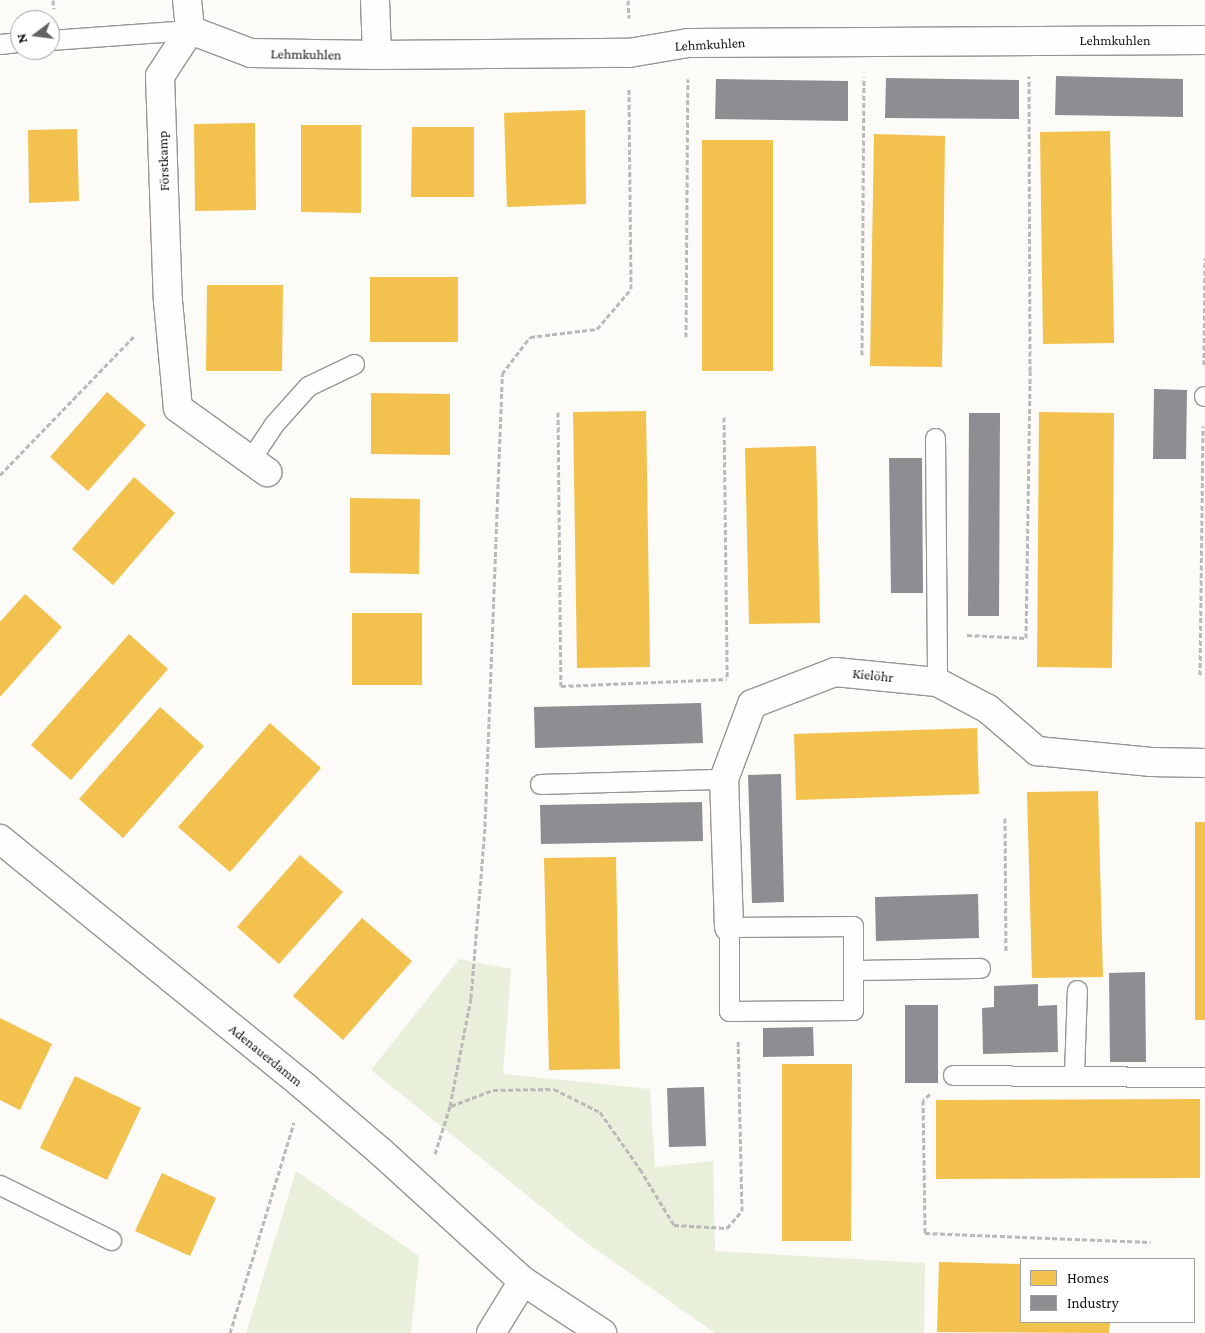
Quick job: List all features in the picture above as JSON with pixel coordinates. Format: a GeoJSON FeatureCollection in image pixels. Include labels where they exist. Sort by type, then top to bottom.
{"type":"FeatureCollection","features":[{"type":"Feature","properties":{"kind":"street"},"geometry":{"type":"LineString","coordinates":[[187,0],[190,30]]}},
{"type":"Feature","properties":{"kind":"street"},"geometry":{"type":"LineString","coordinates":[[375,0],[377,55]]}},
{"type":"Feature","properties":{"kind":"street","name":"Lehmkuhlen"},"geometry":{"type":"LineString","coordinates":[[190,30],[250,53],[377,55],[629,53],[688,43],[1205,40]]}},
{"type":"Feature","properties":{"kind":"street","name":"Förstkamp"},"geometry":{"type":"LineString","coordinates":[[190,30],[160,76],[168,302],[178,408],[259,466]]}},
{"type":"Feature","properties":{"kind":"street","name":"Kielöhr"},"geometry":{"type":"LineString","coordinates":[[752,704],[835,672],[937,682],[988,709],[1037,751],[1152,762],[1205,763]]}},
{"type":"Feature","properties":{"kind":"street"},"geometry":{"type":"LineString","coordinates":[[729,927],[724,779],[752,704]]}},
{"type":"Feature","properties":{"kind":"street","name":"Adenauerdamm"},"geometry":{"type":"LineString","coordinates":[[0,839],[305,1087],[423,1190],[523,1281],[602,1333]]}},
{"type":"Feature","properties":{"kind":"street"},"geometry":{"type":"LineString","coordinates":[[491,1333],[523,1281]]}},
{"type":"Feature","properties":{"kind":"lane","name":"Lehmkuhlen"},"geometry":{"type":"LineString","coordinates":[[60,39],[190,30]]}},
{"type":"Feature","properties":{"kind":"lane"},"geometry":{"type":"LineString","coordinates":[[259,466],[274,424],[308,386],[354,364]]}},
{"type":"Feature","properties":{"kind":"lane"},"geometry":{"type":"LineString","coordinates":[[935,438],[937,682]]}},
{"type":"Feature","properties":{"kind":"lane"},"geometry":{"type":"LineString","coordinates":[[540,784],[724,779]]}},
{"type":"Feature","properties":{"kind":"lane"},"geometry":{"type":"LineString","coordinates":[[853,926],[853,970],[853,1010],[729,1011],[729,927],[853,926]]}},
{"type":"Feature","properties":{"kind":"lane"},"geometry":{"type":"LineString","coordinates":[[853,970],[980,968]]}},
{"type":"Feature","properties":{"kind":"lane"},"geometry":{"type":"LineString","coordinates":[[1074,1074],[1077,990]]}},
{"type":"Feature","properties":{"kind":"lane"},"geometry":{"type":"LineString","coordinates":[[953,1075],[1074,1074],[1205,1077]]}},
{"type":"Feature","properties":{"kind":"lane"},"geometry":{"type":"LineString","coordinates":[[0,1185],[111,1240]]}},
{"type":"Feature","properties":{"kind":"path"},"geometry":{"type":"LineString","coordinates":[[423,1190],[450,1106],[471,998],[484,826],[502,374],[530,337],[597,329],[630,289],[628,0]]}},
{"type":"Feature","properties":{"kind":"path"},"geometry":{"type":"LineString","coordinates":[[936,633],[1026,638],[1030,371],[1029,40]]}},
{"type":"Feature","properties":{"kind":"path"},"geometry":{"type":"LineString","coordinates":[[862,354],[864,42]]}},
{"type":"Feature","properties":{"kind":"path"},"geometry":{"type":"LineString","coordinates":[[686,337],[688,43]]}},
{"type":"Feature","properties":{"kind":"path"},"geometry":{"type":"LineString","coordinates":[[1200,675],[1205,258]]}},
{"type":"Feature","properties":{"kind":"path"},"geometry":{"type":"LineString","coordinates":[[0,475],[168,302]]}},
{"type":"Feature","properties":{"kind":"path"},"geometry":{"type":"LineString","coordinates":[[558,412],[561,686],[728,679]]}},
{"type":"Feature","properties":{"kind":"path"},"geometry":{"type":"LineString","coordinates":[[724,417],[728,679],[752,704]]}},
{"type":"Feature","properties":{"kind":"path"},"geometry":{"type":"LineString","coordinates":[[980,968],[1006,968],[1006,818]]}},
{"type":"Feature","properties":{"kind":"path"},"geometry":{"type":"LineString","coordinates":[[450,1106],[493,1090],[554,1089],[600,1112],[640,1169],[674,1225],[727,1228],[742,1211],[737,1010]]}},
{"type":"Feature","properties":{"kind":"path"},"geometry":{"type":"LineString","coordinates":[[953,1075],[923,1100],[925,1233],[1151,1242]]}},
{"type":"Feature","properties":{"kind":"path"},"geometry":{"type":"LineString","coordinates":[[230,1333],[305,1087]]}},
{"type":"Feature","properties":{"kind":"green space"},"geometry":{"type":"Polygon","coordinates":[[[459,959],[511,969],[503,1074],[650,1089],[655,1167],[713,1161],[715,1251],[925,1263],[924,1333],[715,1333],[584,1241],[371,1070],[459,959]]]}},
{"type":"Feature","properties":{"kind":"green space"},"geometry":{"type":"Polygon","coordinates":[[[296,1171],[419,1256],[411,1333],[246,1333],[296,1171]]]}},
{"type":"Feature","properties":{"kind":"building: Homes"},"geometry":{"type":"Polygon","coordinates":[[[585,110],[586,204],[507,207],[504,113],[585,110]]]}},
{"type":"Feature","properties":{"kind":"building: Homes"},"geometry":{"type":"Polygon","coordinates":[[[255,123],[256,210],[195,211],[194,124],[255,123]]]}},
{"type":"Feature","properties":{"kind":"building: Homes"},"geometry":{"type":"Polygon","coordinates":[[[301,125],[361,125],[361,213],[301,212],[301,125]]]}},
{"type":"Feature","properties":{"kind":"building: Homes"},"geometry":{"type":"Polygon","coordinates":[[[412,127],[474,127],[474,197],[411,197],[412,127]]]}},
{"type":"Feature","properties":{"kind":"building: Homes"},"geometry":{"type":"Polygon","coordinates":[[[77,129],[79,201],[29,203],[28,130],[77,129]]]}},
{"type":"Feature","properties":{"kind":"building: Homes"},"geometry":{"type":"Polygon","coordinates":[[[1110,131],[1114,343],[1043,344],[1040,132],[1110,131]]]}},
{"type":"Feature","properties":{"kind":"building: Homes"},"geometry":{"type":"Polygon","coordinates":[[[874,134],[945,136],[942,367],[870,366],[874,134]]]}},
{"type":"Feature","properties":{"kind":"building: Homes"},"geometry":{"type":"Polygon","coordinates":[[[702,140],[773,140],[773,371],[702,371],[702,140]]]}},
{"type":"Feature","properties":{"kind":"building: Homes"},"geometry":{"type":"Polygon","coordinates":[[[370,277],[458,277],[458,342],[370,342],[370,277]]]}},
{"type":"Feature","properties":{"kind":"building: Homes"},"geometry":{"type":"Polygon","coordinates":[[[207,285],[283,285],[282,371],[206,371],[207,285]]]}},
{"type":"Feature","properties":{"kind":"building: Homes"},"geometry":{"type":"Polygon","coordinates":[[[107,392],[146,425],[88,491],[50,457],[107,392]]]}},
{"type":"Feature","properties":{"kind":"building: Homes"},"geometry":{"type":"Polygon","coordinates":[[[371,393],[450,394],[450,455],[371,454],[371,393]]]}},
{"type":"Feature","properties":{"kind":"building: Homes"},"geometry":{"type":"Polygon","coordinates":[[[646,411],[650,667],[577,668],[573,412],[646,411]]]}},
{"type":"Feature","properties":{"kind":"building: Homes"},"geometry":{"type":"Polygon","coordinates":[[[1039,412],[1114,413],[1112,668],[1037,667],[1039,412]]]}},
{"type":"Feature","properties":{"kind":"building: Homes"},"geometry":{"type":"Polygon","coordinates":[[[816,446],[820,623],[749,624],[745,448],[816,446]]]}},
{"type":"Feature","properties":{"kind":"building: Homes"},"geometry":{"type":"Polygon","coordinates":[[[134,477],[175,513],[113,585],[72,549],[134,477]]]}},
{"type":"Feature","properties":{"kind":"building: Homes"},"geometry":{"type":"Polygon","coordinates":[[[350,498],[420,499],[419,574],[350,573],[350,498]]]}},
{"type":"Feature","properties":{"kind":"building: Homes"},"geometry":{"type":"Polygon","coordinates":[[[25,594],[62,627],[0,697],[0,622],[25,594]]]}},
{"type":"Feature","properties":{"kind":"building: Homes"},"geometry":{"type":"Polygon","coordinates":[[[352,613],[422,613],[422,685],[352,685],[352,613]]]}},
{"type":"Feature","properties":{"kind":"building: Homes"},"geometry":{"type":"Polygon","coordinates":[[[129,634],[168,669],[71,780],[31,745],[129,634]]]}},
{"type":"Feature","properties":{"kind":"building: Homes"},"geometry":{"type":"Polygon","coordinates":[[[160,707],[204,746],[123,838],[79,799],[160,707]]]}},
{"type":"Feature","properties":{"kind":"building: Homes"},"geometry":{"type":"Polygon","coordinates":[[[270,723],[321,768],[230,872],[178,827],[270,723]]]}},
{"type":"Feature","properties":{"kind":"building: Homes"},"geometry":{"type":"Polygon","coordinates":[[[977,728],[979,794],[796,800],[794,734],[977,728]]]}},
{"type":"Feature","properties":{"kind":"building: Homes"},"geometry":{"type":"Polygon","coordinates":[[[1098,791],[1103,977],[1032,978],[1027,792],[1098,791]]]}},
{"type":"Feature","properties":{"kind":"building: Homes"},"geometry":{"type":"Polygon","coordinates":[[[1195,822],[1205,822],[1205,1020],[1195,1020],[1195,822]]]}},
{"type":"Feature","properties":{"kind":"building: Homes"},"geometry":{"type":"Polygon","coordinates":[[[300,855],[343,892],[279,964],[237,927],[300,855]]]}},
{"type":"Feature","properties":{"kind":"building: Homes"},"geometry":{"type":"Polygon","coordinates":[[[616,857],[620,1069],[549,1070],[544,858],[616,857]]]}},
{"type":"Feature","properties":{"kind":"building: Homes"},"geometry":{"type":"Polygon","coordinates":[[[362,918],[412,961],[343,1040],[293,996],[362,918]]]}},
{"type":"Feature","properties":{"kind":"building: Homes"},"geometry":{"type":"Polygon","coordinates":[[[0,1018],[52,1044],[20,1110],[0,1100],[0,1018]]]}},
{"type":"Feature","properties":{"kind":"building: Homes"},"geometry":{"type":"Polygon","coordinates":[[[782,1064],[852,1064],[851,1241],[782,1241],[782,1064]]]}},
{"type":"Feature","properties":{"kind":"building: Homes"},"geometry":{"type":"Polygon","coordinates":[[[75,1076],[141,1108],[107,1180],[40,1148],[75,1076]]]}},
{"type":"Feature","properties":{"kind":"building: Homes"},"geometry":{"type":"Polygon","coordinates":[[[1200,1099],[1200,1178],[936,1179],[936,1100],[1200,1099]]]}},
{"type":"Feature","properties":{"kind":"building: Homes"},"geometry":{"type":"Polygon","coordinates":[[[162,1173],[216,1198],[190,1256],[135,1231],[162,1173]]]}},
{"type":"Feature","properties":{"kind":"building: Homes"},"geometry":{"type":"Polygon","coordinates":[[[939,1262],[1020,1264],[1020,1323],[1110,1323],[1109,1333],[937,1332],[939,1262]]]}},
{"type":"Feature","properties":{"kind":"building: Industry"},"geometry":{"type":"Polygon","coordinates":[[[1056,76],[1183,79],[1183,117],[1055,115],[1056,76]]]}},
{"type":"Feature","properties":{"kind":"building: Industry"},"geometry":{"type":"Polygon","coordinates":[[[886,78],[1019,80],[1019,119],[885,118],[886,78]]]}},
{"type":"Feature","properties":{"kind":"building: Industry"},"geometry":{"type":"Polygon","coordinates":[[[716,79],[848,81],[848,121],[715,119],[716,79]]]}},
{"type":"Feature","properties":{"kind":"building: Industry"},"geometry":{"type":"Polygon","coordinates":[[[1154,389],[1187,390],[1186,459],[1153,459],[1154,389]]]}},
{"type":"Feature","properties":{"kind":"building: Industry"},"geometry":{"type":"Polygon","coordinates":[[[969,413],[1000,413],[999,616],[968,616],[969,413]]]}},
{"type":"Feature","properties":{"kind":"building: Industry"},"geometry":{"type":"Polygon","coordinates":[[[889,458],[922,458],[923,593],[891,593],[889,458]]]}},
{"type":"Feature","properties":{"kind":"building: Industry"},"geometry":{"type":"Polygon","coordinates":[[[701,703],[703,743],[535,748],[534,707],[701,703]]]}},
{"type":"Feature","properties":{"kind":"building: Industry"},"geometry":{"type":"Polygon","coordinates":[[[781,774],[784,902],[752,903],[748,775],[781,774]]]}},
{"type":"Feature","properties":{"kind":"building: Industry"},"geometry":{"type":"Polygon","coordinates":[[[702,802],[703,841],[541,844],[540,805],[702,802]]]}},
{"type":"Feature","properties":{"kind":"building: Industry"},"geometry":{"type":"Polygon","coordinates":[[[978,894],[979,938],[876,941],[875,897],[978,894]]]}},
{"type":"Feature","properties":{"kind":"building: Industry"},"geometry":{"type":"Polygon","coordinates":[[[1145,972],[1146,1062],[1110,1062],[1109,973],[1145,972]]]}},
{"type":"Feature","properties":{"kind":"building: Industry"},"geometry":{"type":"Polygon","coordinates":[[[1038,984],[1038,1006],[1057,1005],[1058,1052],[983,1054],[982,1008],[994,1007],[994,986],[1038,984]]]}},
{"type":"Feature","properties":{"kind":"building: Industry"},"geometry":{"type":"Polygon","coordinates":[[[905,1005],[938,1005],[938,1083],[905,1083],[905,1005]]]}},
{"type":"Feature","properties":{"kind":"building: Industry"},"geometry":{"type":"Polygon","coordinates":[[[813,1027],[814,1056],[763,1057],[763,1028],[813,1027]]]}},
{"type":"Feature","properties":{"kind":"building: Industry"},"geometry":{"type":"Polygon","coordinates":[[[704,1087],[706,1146],[669,1147],[667,1088],[704,1087]]]}}]}
